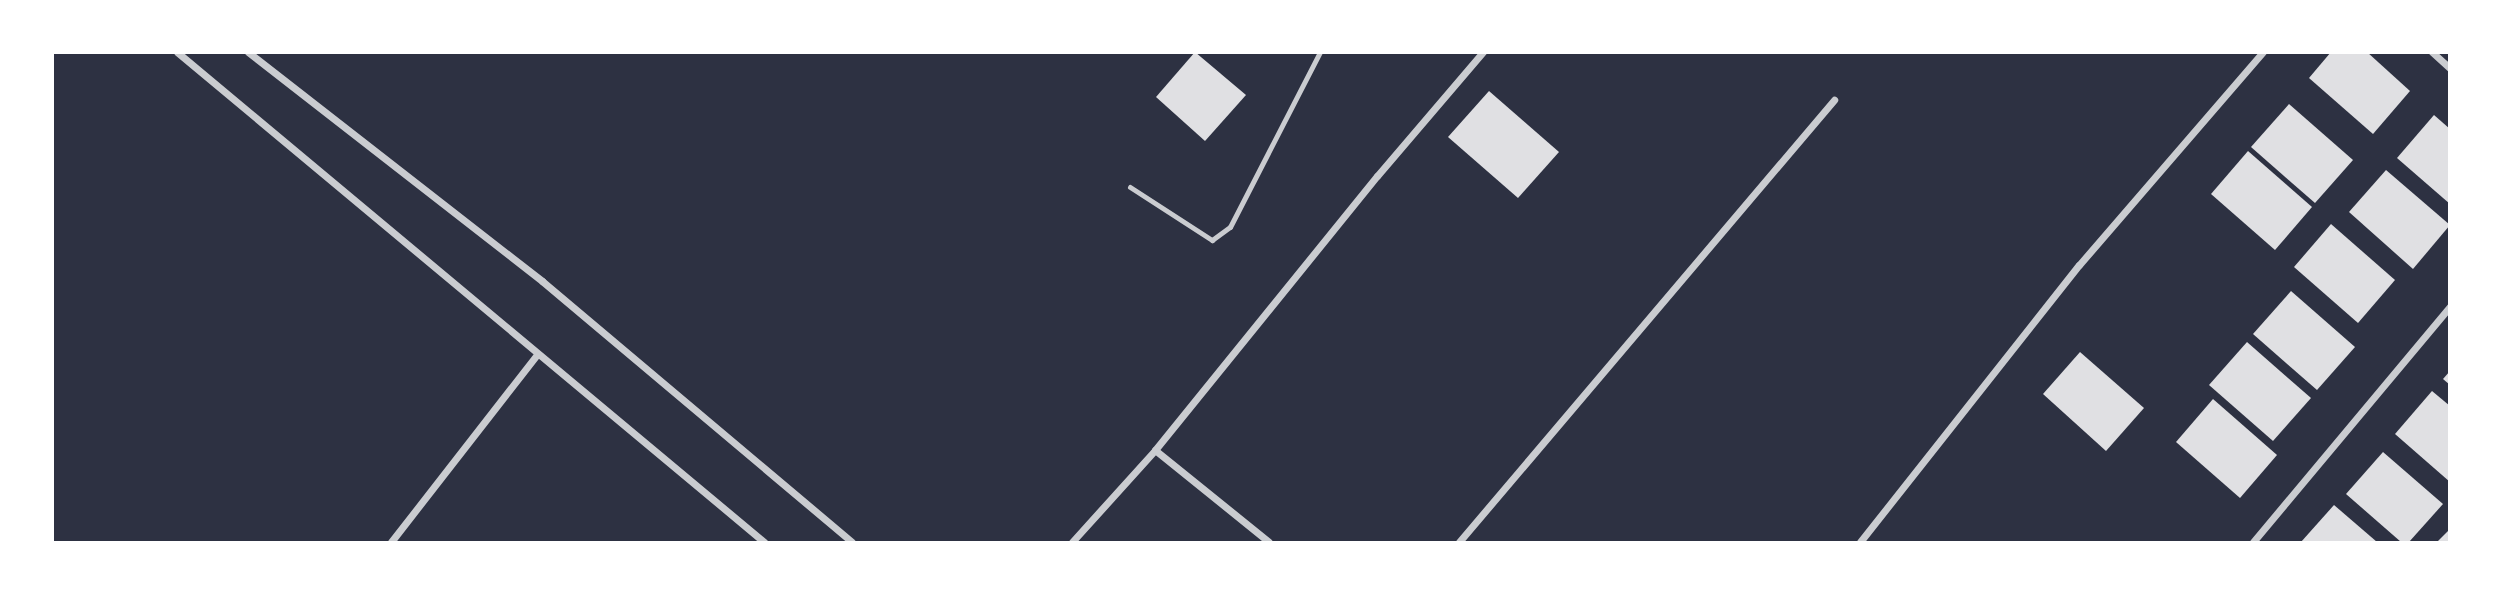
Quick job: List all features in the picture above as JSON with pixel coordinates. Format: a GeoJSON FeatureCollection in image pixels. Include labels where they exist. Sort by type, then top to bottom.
{"type":"FeatureCollection","features":[{"type":"Feature","properties":{"kind":"street"},"geometry":{"type":"LineString","coordinates":[[177,52],[536,356],[764,542]]}},
{"type":"Feature","properties":{"kind":"street"},"geometry":{"type":"LineString","coordinates":[[248,52],[542,281],[852,542]]}},
{"type":"Feature","properties":{"kind":"street"},"geometry":{"type":"LineString","coordinates":[[1072,542],[1155,450],[1377,176],[1483,52]]}},
{"type":"Feature","properties":{"kind":"street"},"geometry":{"type":"LineString","coordinates":[[1860,542],[2079,265],[2263,52]]}},
{"type":"Feature","properties":{"kind":"street"},"geometry":{"type":"LineString","coordinates":[[2432,52],[2449,68]]}},
{"type":"Feature","properties":{"kind":"street"},"geometry":{"type":"LineString","coordinates":[[1459,542],[1834,100]]}},
{"type":"Feature","properties":{"kind":"street"},"geometry":{"type":"LineString","coordinates":[[2253,542],[2449,306]]}},
{"type":"Feature","properties":{"kind":"street"},"geometry":{"type":"LineString","coordinates":[[391,542],[536,356]]}},
{"type":"Feature","properties":{"kind":"street"},"geometry":{"type":"LineString","coordinates":[[1155,450],[1269,542]]}},
{"type":"Feature","properties":{"kind":"lane"},"geometry":{"type":"LineString","coordinates":[[1130,187],[1212,240],[1230,228],[1320,52]]}},
{"type":"Feature","properties":{"kind":"building"},"geometry":{"type":"Polygon","coordinates":[[[1195,52],[1246,95],[1205,141],[1156,97],[1195,52]]]}},
{"type":"Feature","properties":{"kind":"building"},"geometry":{"type":"Polygon","coordinates":[[[2331,52],[2367,52],[2410,91],[2373,134],[2309,78],[2331,52]]]}},
{"type":"Feature","properties":{"kind":"building"},"geometry":{"type":"Polygon","coordinates":[[[1489,91],[1559,152],[1518,198],[1448,137],[1489,91]]]}},
{"type":"Feature","properties":{"kind":"building"},"geometry":{"type":"Polygon","coordinates":[[[2289,104],[2353,160],[2315,203],[2251,147],[2289,104]]]}},
{"type":"Feature","properties":{"kind":"building"},"geometry":{"type":"Polygon","coordinates":[[[2434,115],[2450,129],[2450,204],[2397,158],[2434,115]]]}},
{"type":"Feature","properties":{"kind":"building"},"geometry":{"type":"Polygon","coordinates":[[[2248,151],[2312,207],[2275,250],[2211,194],[2248,151]]]}},
{"type":"Feature","properties":{"kind":"building"},"geometry":{"type":"Polygon","coordinates":[[[2386,170],[2450,225],[2413,269],[2349,212],[2386,170]]]}},
{"type":"Feature","properties":{"kind":"building"},"geometry":{"type":"Polygon","coordinates":[[[2331,224],[2395,280],[2358,323],[2294,267],[2331,224]]]}},
{"type":"Feature","properties":{"kind":"building"},"geometry":{"type":"Polygon","coordinates":[[[2291,291],[2355,347],[2317,390],[2253,334],[2291,291]]]}},
{"type":"Feature","properties":{"kind":"building"},"geometry":{"type":"Polygon","coordinates":[[[2247,342],[2311,398],[2273,441],[2209,385],[2247,342]]]}},
{"type":"Feature","properties":{"kind":"building"},"geometry":{"type":"Polygon","coordinates":[[[2080,352],[2144,408],[2106,451],[2043,394],[2080,352]]]}},
{"type":"Feature","properties":{"kind":"building"},"geometry":{"type":"Polygon","coordinates":[[[2450,371],[2450,385],[2443,379],[2450,371]]]}},
{"type":"Feature","properties":{"kind":"building"},"geometry":{"type":"Polygon","coordinates":[[[2432,391],[2450,406],[2450,482],[2395,434],[2432,391]]]}},
{"type":"Feature","properties":{"kind":"building"},"geometry":{"type":"Polygon","coordinates":[[[2213,399],[2277,455],[2240,498],[2176,442],[2213,399]]]}},
{"type":"Feature","properties":{"kind":"building"},"geometry":{"type":"Polygon","coordinates":[[[2383,452],[2443,504],[2409,542],[2401,542],[2346,494],[2383,452]]]}},
{"type":"Feature","properties":{"kind":"building"},"geometry":{"type":"Polygon","coordinates":[[[2334,505],[2377,542],[2301,542],[2334,505]]]}},
{"type":"Feature","properties":{"kind":"building"},"geometry":{"type":"Polygon","coordinates":[[[2450,529],[2450,542],[2437,542],[2450,529]]]}}]}
